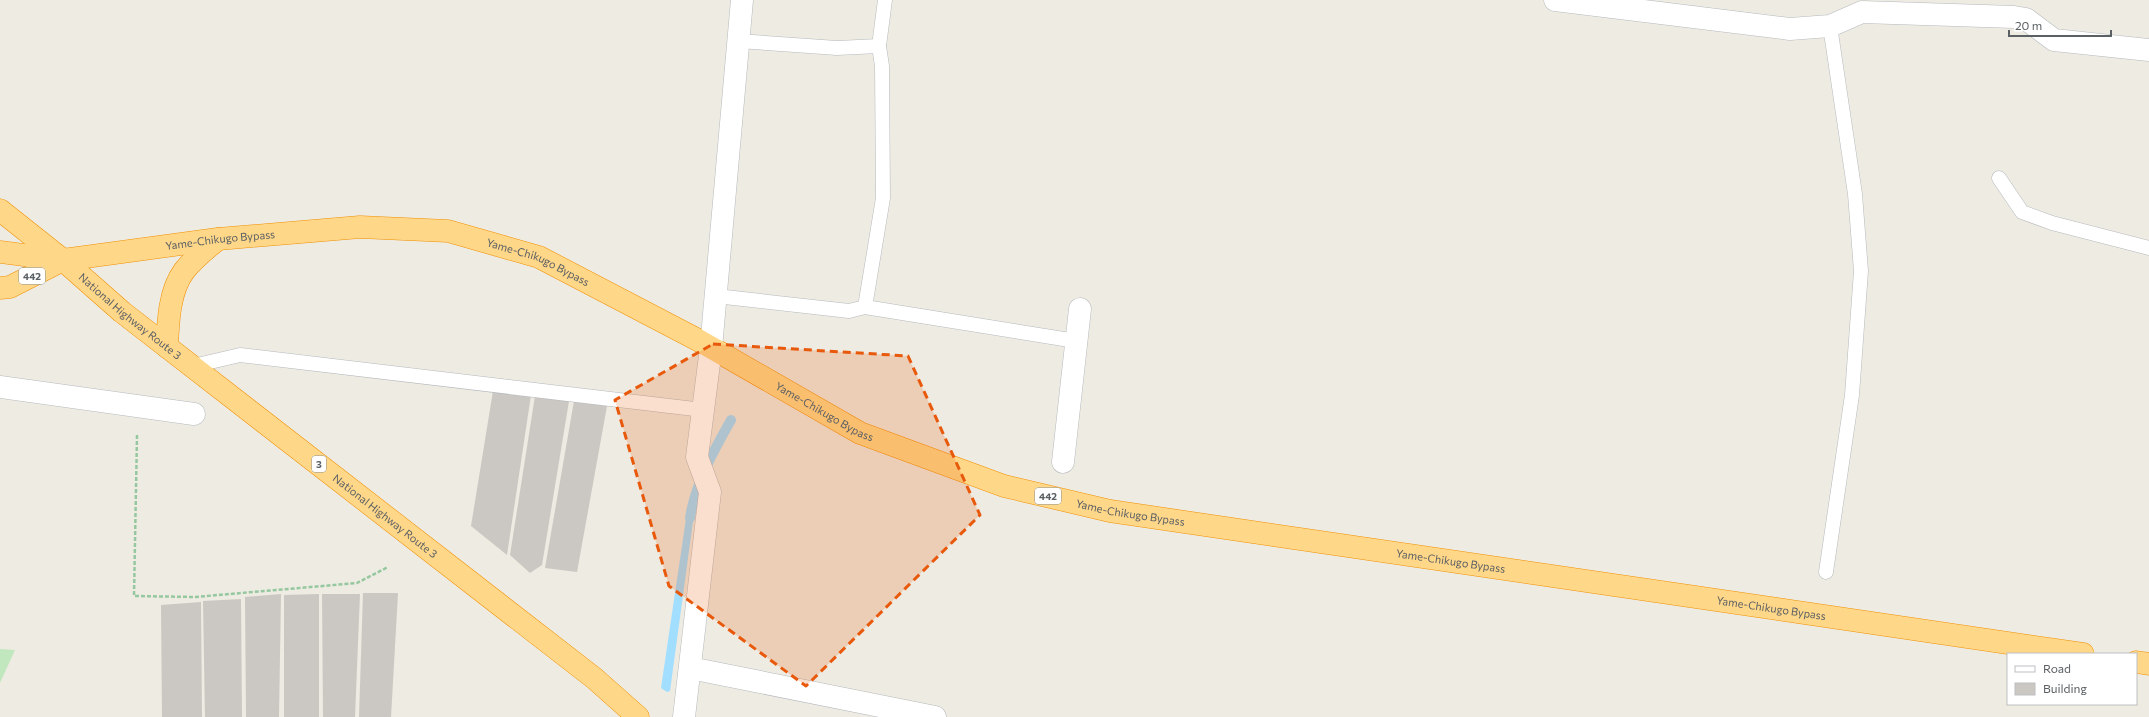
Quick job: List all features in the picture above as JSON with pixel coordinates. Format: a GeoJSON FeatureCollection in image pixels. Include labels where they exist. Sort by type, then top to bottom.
{"type":"FeatureCollection","features":[{"type":"Feature","properties":{"kind":"highway","name":"National Highway Route 3"},"geometry":{"type":"LineString","coordinates":[[0,210],[63,260],[122,312],[594,678],[638,717]]}},
{"type":"Feature","properties":{"kind":"highway","name":"Yame-Chikugo Bypass"},"geometry":{"type":"LineString","coordinates":[[0,252],[63,260],[218,239],[360,227],[448,231],[539,257],[711,348],[860,433],[1004,486],[1110,511],[2075,653]]}},
{"type":"Feature","properties":{"kind":"highway"},"geometry":{"type":"LineString","coordinates":[[167,347],[168,327],[174,293],[183,272],[218,239]]}},
{"type":"Feature","properties":{"kind":"highway","name":"Yame-Chikugo Bypass"},"geometry":{"type":"LineString","coordinates":[[0,288],[10,287],[63,260]]}},
{"type":"Feature","properties":{"kind":"highway"},"geometry":{"type":"LineString","coordinates":[[2137,662],[2149,664]]}},
{"type":"Feature","properties":{"kind":"street"},"geometry":{"type":"LineString","coordinates":[[684,717],[710,492],[697,457],[711,348],[742,0]]}},
{"type":"Feature","properties":{"kind":"street"},"geometry":{"type":"LineString","coordinates":[[1555,0],[1790,29],[1830,26],[1862,12],[2014,17],[2026,19],[2054,40],[2149,50]]}},
{"type":"Feature","properties":{"kind":"street"},"geometry":{"type":"LineString","coordinates":[[1063,462],[1080,309]]}},
{"type":"Feature","properties":{"kind":"street"},"geometry":{"type":"LineString","coordinates":[[0,387],[194,414]]}},
{"type":"Feature","properties":{"kind":"street"},"geometry":{"type":"LineString","coordinates":[[690,668],[935,717]]}},
{"type":"Feature","properties":{"kind":"lane"},"geometry":{"type":"LineString","coordinates":[[865,307],[883,198],[882,66],[879,46],[885,0]]}},
{"type":"Feature","properties":{"kind":"lane"},"geometry":{"type":"LineString","coordinates":[[1826,572],[1852,395],[1861,271],[1855,194],[1830,26]]}},
{"type":"Feature","properties":{"kind":"lane"},"geometry":{"type":"LineString","coordinates":[[738,41],[837,48],[879,46]]}},
{"type":"Feature","properties":{"kind":"lane"},"geometry":{"type":"LineString","coordinates":[[1999,178],[2022,212],[2052,223],[2149,248]]}},
{"type":"Feature","properties":{"kind":"lane"},"geometry":{"type":"LineString","coordinates":[[716,296],[849,311],[865,307],[1076,342]]}},
{"type":"Feature","properties":{"kind":"lane"},"geometry":{"type":"LineString","coordinates":[[193,366],[240,355],[703,410]]}},
{"type":"Feature","properties":{"kind":"path"},"geometry":{"type":"LineString","coordinates":[[137,406],[134,596],[194,597],[357,582],[388,567]]}},
{"type":"Feature","properties":{"kind":"highlighted area"},"geometry":{"type":"Polygon","coordinates":[[[713,344],[908,356],[980,515],[806,686],[669,586],[615,400],[713,344]]]}},
{"type":"Feature","properties":{"kind":"green space"},"geometry":{"type":"Polygon","coordinates":[[[0,649],[15,650],[0,683],[0,649]]]}},
{"type":"Feature","properties":{"kind":"water"},"geometry":{"type":"Polygon","coordinates":[[[688,505],[695,507],[670,691],[667,692],[661,688],[688,505]]]}},
{"type":"Feature","properties":{"kind":"building"},"geometry":{"type":"Polygon","coordinates":[[[493,391],[531,395],[507,555],[471,526],[493,391]]]}},
{"type":"Feature","properties":{"kind":"building"},"geometry":{"type":"Polygon","coordinates":[[[535,396],[569,401],[542,565],[530,573],[510,555],[535,396]]]}},
{"type":"Feature","properties":{"kind":"building"},"geometry":{"type":"Polygon","coordinates":[[[574,401],[607,406],[577,572],[545,568],[574,401]]]}},
{"type":"Feature","properties":{"kind":"building"},"geometry":{"type":"Polygon","coordinates":[[[363,593],[398,593],[391,717],[359,717],[363,593]]]}},
{"type":"Feature","properties":{"kind":"building"},"geometry":{"type":"Polygon","coordinates":[[[281,594],[279,717],[246,717],[245,597],[281,594]]]}},
{"type":"Feature","properties":{"kind":"building"},"geometry":{"type":"Polygon","coordinates":[[[319,594],[319,717],[284,717],[284,595],[319,594]]]}},
{"type":"Feature","properties":{"kind":"building"},"geometry":{"type":"Polygon","coordinates":[[[322,594],[360,594],[355,717],[323,717],[322,594]]]}},
{"type":"Feature","properties":{"kind":"building"},"geometry":{"type":"Polygon","coordinates":[[[241,599],[242,717],[205,717],[203,601],[241,599]]]}},
{"type":"Feature","properties":{"kind":"building"},"geometry":{"type":"Polygon","coordinates":[[[201,602],[202,717],[162,717],[161,605],[201,602]]]}},
{"type":"Feature","properties":{"kind":"waterway"},"geometry":{"type":"LineString","coordinates":[[690,518],[692,505],[701,480],[712,455],[731,420]]}}]}
